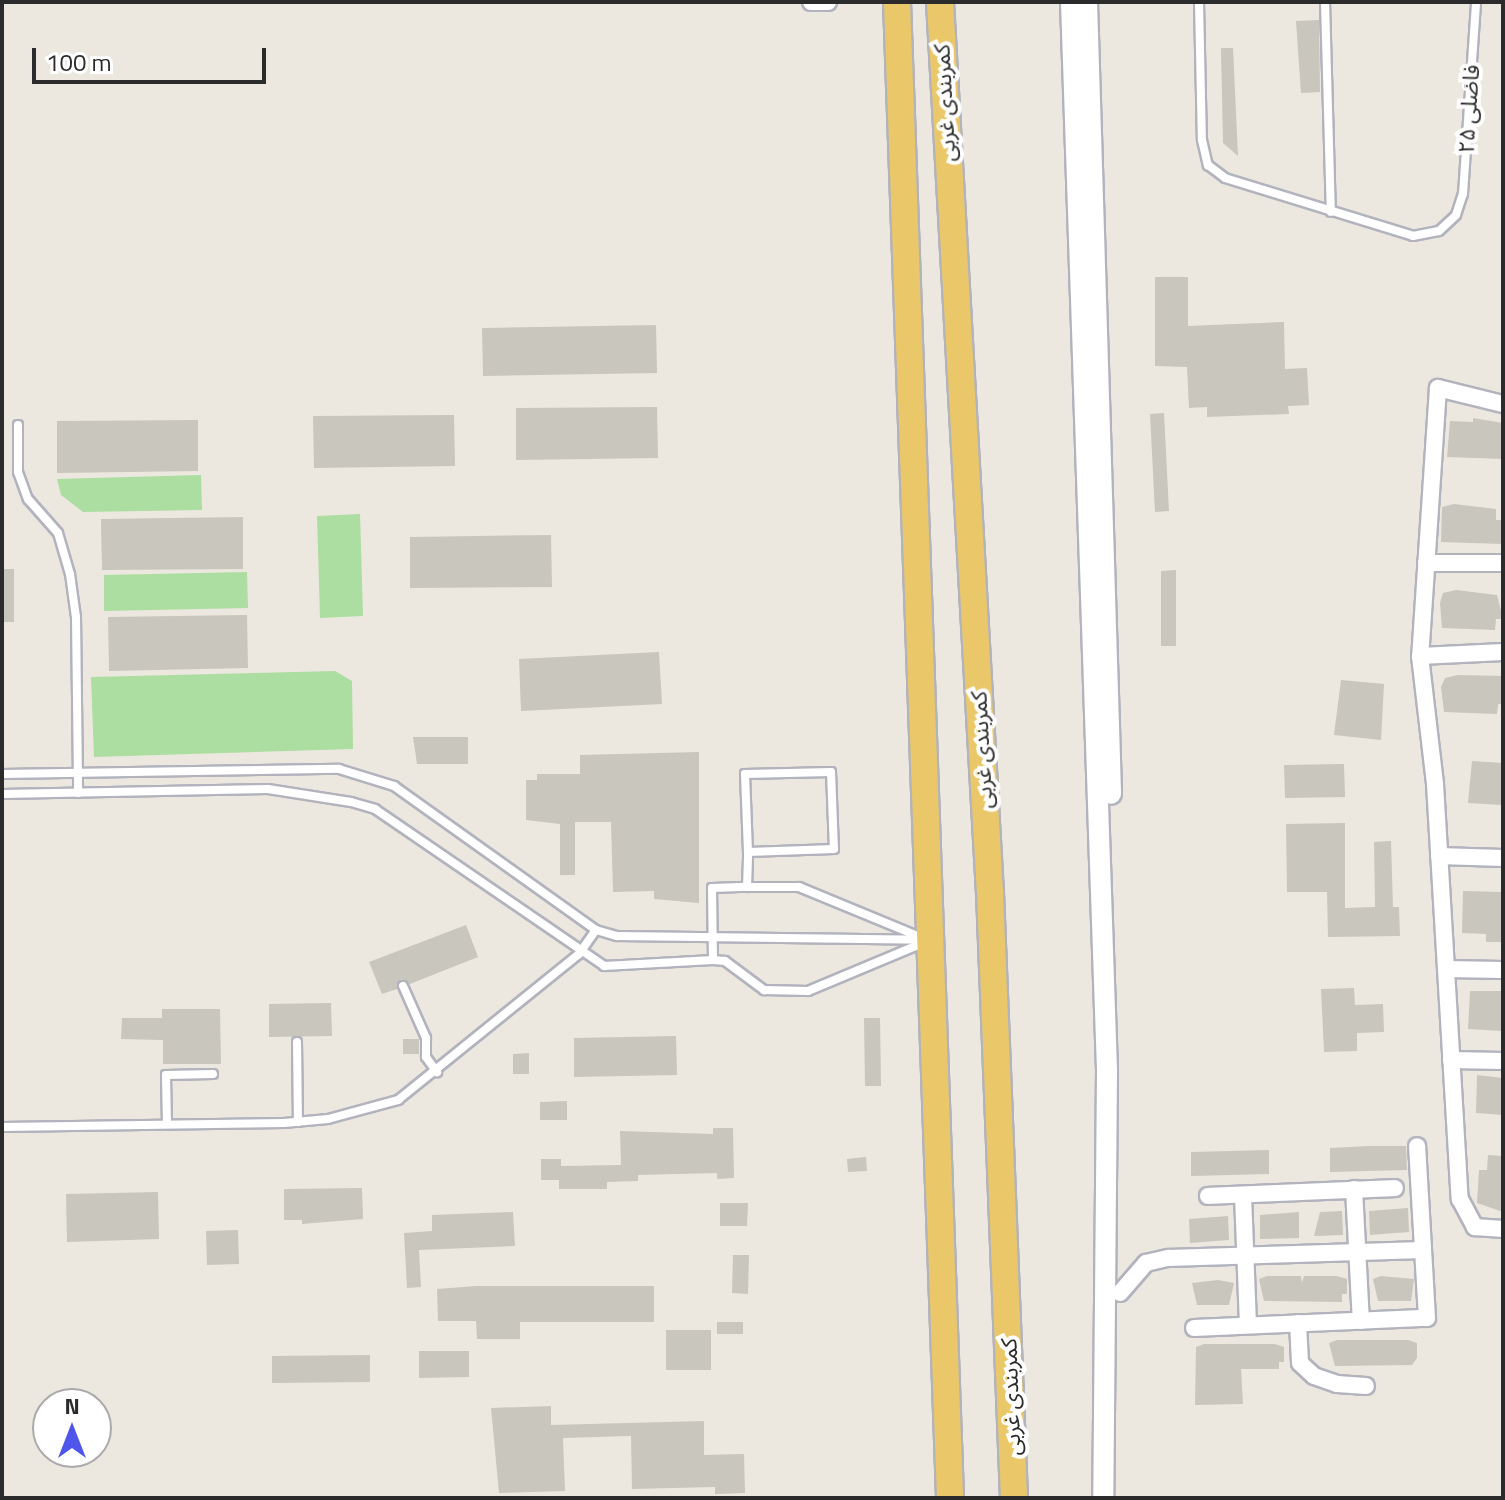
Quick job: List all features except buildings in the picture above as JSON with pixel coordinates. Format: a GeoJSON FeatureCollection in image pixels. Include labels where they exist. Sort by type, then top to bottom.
{"type":"FeatureCollection","features":[{"type":"Feature","properties":{"kind":"highway","name":"کمربندی غربی"},"geometry":{"type":"LineString","coordinates":[[940,7],[990,893],[1014,1498]]}},
{"type":"Feature","properties":{"kind":"highway","name":"کمربندی غربی"},"geometry":{"type":"LineString","coordinates":[[897,8],[950,1498]]}},
{"type":"Feature","properties":{"kind":"street"},"geometry":{"type":"LineString","coordinates":[[811,2],[828,2]]}},
{"type":"Feature","properties":{"kind":"street"},"geometry":{"type":"LineString","coordinates":[[1071,2],[1107,1071],[1103,1498]]}},
{"type":"Feature","properties":{"kind":"street"},"geometry":{"type":"LineString","coordinates":[[1087,2],[1120,1055],[1116,1498]]}},
{"type":"Feature","properties":{"kind":"street"},"geometry":{"type":"LineString","coordinates":[[1503,404],[1438,388],[1420,656],[1439,856],[1460,1199],[1475,1227],[1503,1229]]}},
{"type":"Feature","properties":{"kind":"street"},"geometry":{"type":"LineString","coordinates":[[1426,563],[1503,563]]}},
{"type":"Feature","properties":{"kind":"street"},"geometry":{"type":"LineString","coordinates":[[1420,656],[1503,652]]}},
{"type":"Feature","properties":{"kind":"street"},"geometry":{"type":"LineString","coordinates":[[1439,856],[1503,858]]}},
{"type":"Feature","properties":{"kind":"street"},"geometry":{"type":"LineString","coordinates":[[1446,969],[1503,970]]}},
{"type":"Feature","properties":{"kind":"street"},"geometry":{"type":"LineString","coordinates":[[1451,1060],[1503,1061]]}},
{"type":"Feature","properties":{"kind":"street"},"geometry":{"type":"LineString","coordinates":[[1194,1328],[1427,1318],[1417,1146]]}},
{"type":"Feature","properties":{"kind":"street"},"geometry":{"type":"LineString","coordinates":[[1208,1196],[1395,1188]]}},
{"type":"Feature","properties":{"kind":"street"},"geometry":{"type":"LineString","coordinates":[[1354,1189],[1361,1321]]}},
{"type":"Feature","properties":{"kind":"street"},"geometry":{"type":"LineString","coordinates":[[1243,1195],[1248,1325]]}},
{"type":"Feature","properties":{"kind":"street"},"geometry":{"type":"LineString","coordinates":[[1120,1293],[1146,1263],[1423,1250]]}},
{"type":"Feature","properties":{"kind":"street"},"geometry":{"type":"LineString","coordinates":[[1298,1323],[1300,1363],[1314,1376],[1337,1384],[1366,1386]]}},
{"type":"Feature","properties":{"kind":"lane"},"geometry":{"type":"LineString","coordinates":[[1199,2],[1202,140],[1208,165],[1225,178],[1331,212],[1325,2]]}},
{"type":"Feature","properties":{"kind":"lane","name":"فاضلی ۲۵"},"geometry":{"type":"LineString","coordinates":[[1331,212],[1413,236],[1439,231],[1456,215],[1463,194],[1476,2]]}},
{"type":"Feature","properties":{"kind":"lane"},"geometry":{"type":"LineString","coordinates":[[18,425],[18,472],[28,499],[58,533],[70,574],[76,617],[78,793]]}},
{"type":"Feature","properties":{"kind":"lane"},"geometry":{"type":"LineString","coordinates":[[2,774],[339,769],[371,776],[394,786],[596,930],[617,936],[713,939],[929,940]]}},
{"type":"Feature","properties":{"kind":"lane"},"geometry":{"type":"LineString","coordinates":[[747,887],[745,774],[831,772],[834,849],[748,852]]}},
{"type":"Feature","properties":{"kind":"lane"},"geometry":{"type":"LineString","coordinates":[[2,794],[268,789],[307,792],[375,809],[579,954],[604,966],[725,961],[764,990],[808,991],[929,940]]}},
{"type":"Feature","properties":{"kind":"lane"},"geometry":{"type":"LineString","coordinates":[[713,960],[712,888],[799,887],[929,940]]}},
{"type":"Feature","properties":{"kind":"lane"},"geometry":{"type":"LineString","coordinates":[[2,1127],[298,1122],[398,1100],[437,1072],[579,954],[596,930]]}},
{"type":"Feature","properties":{"kind":"lane"},"geometry":{"type":"LineString","coordinates":[[403,986],[426,1038],[426,1057],[437,1072]]}},
{"type":"Feature","properties":{"kind":"lane"},"geometry":{"type":"LineString","coordinates":[[297,1042],[298,1122]]}},
{"type":"Feature","properties":{"kind":"lane"},"geometry":{"type":"LineString","coordinates":[[167,1124],[166,1075],[213,1074]]}},
{"type":"Feature","properties":{"kind":"green space"},"geometry":{"type":"Polygon","coordinates":[[[201,475],[202,510],[83,512],[61,495],[57,479],[201,475]]]}},
{"type":"Feature","properties":{"kind":"green space"},"geometry":{"type":"Polygon","coordinates":[[[360,514],[363,616],[320,618],[317,516],[360,514]]]}},
{"type":"Feature","properties":{"kind":"green space"},"geometry":{"type":"Polygon","coordinates":[[[247,572],[248,608],[104,611],[104,575],[247,572]]]}},
{"type":"Feature","properties":{"kind":"green space"},"geometry":{"type":"Polygon","coordinates":[[[335,671],[352,681],[353,749],[94,757],[91,677],[335,671]]]}}]}
